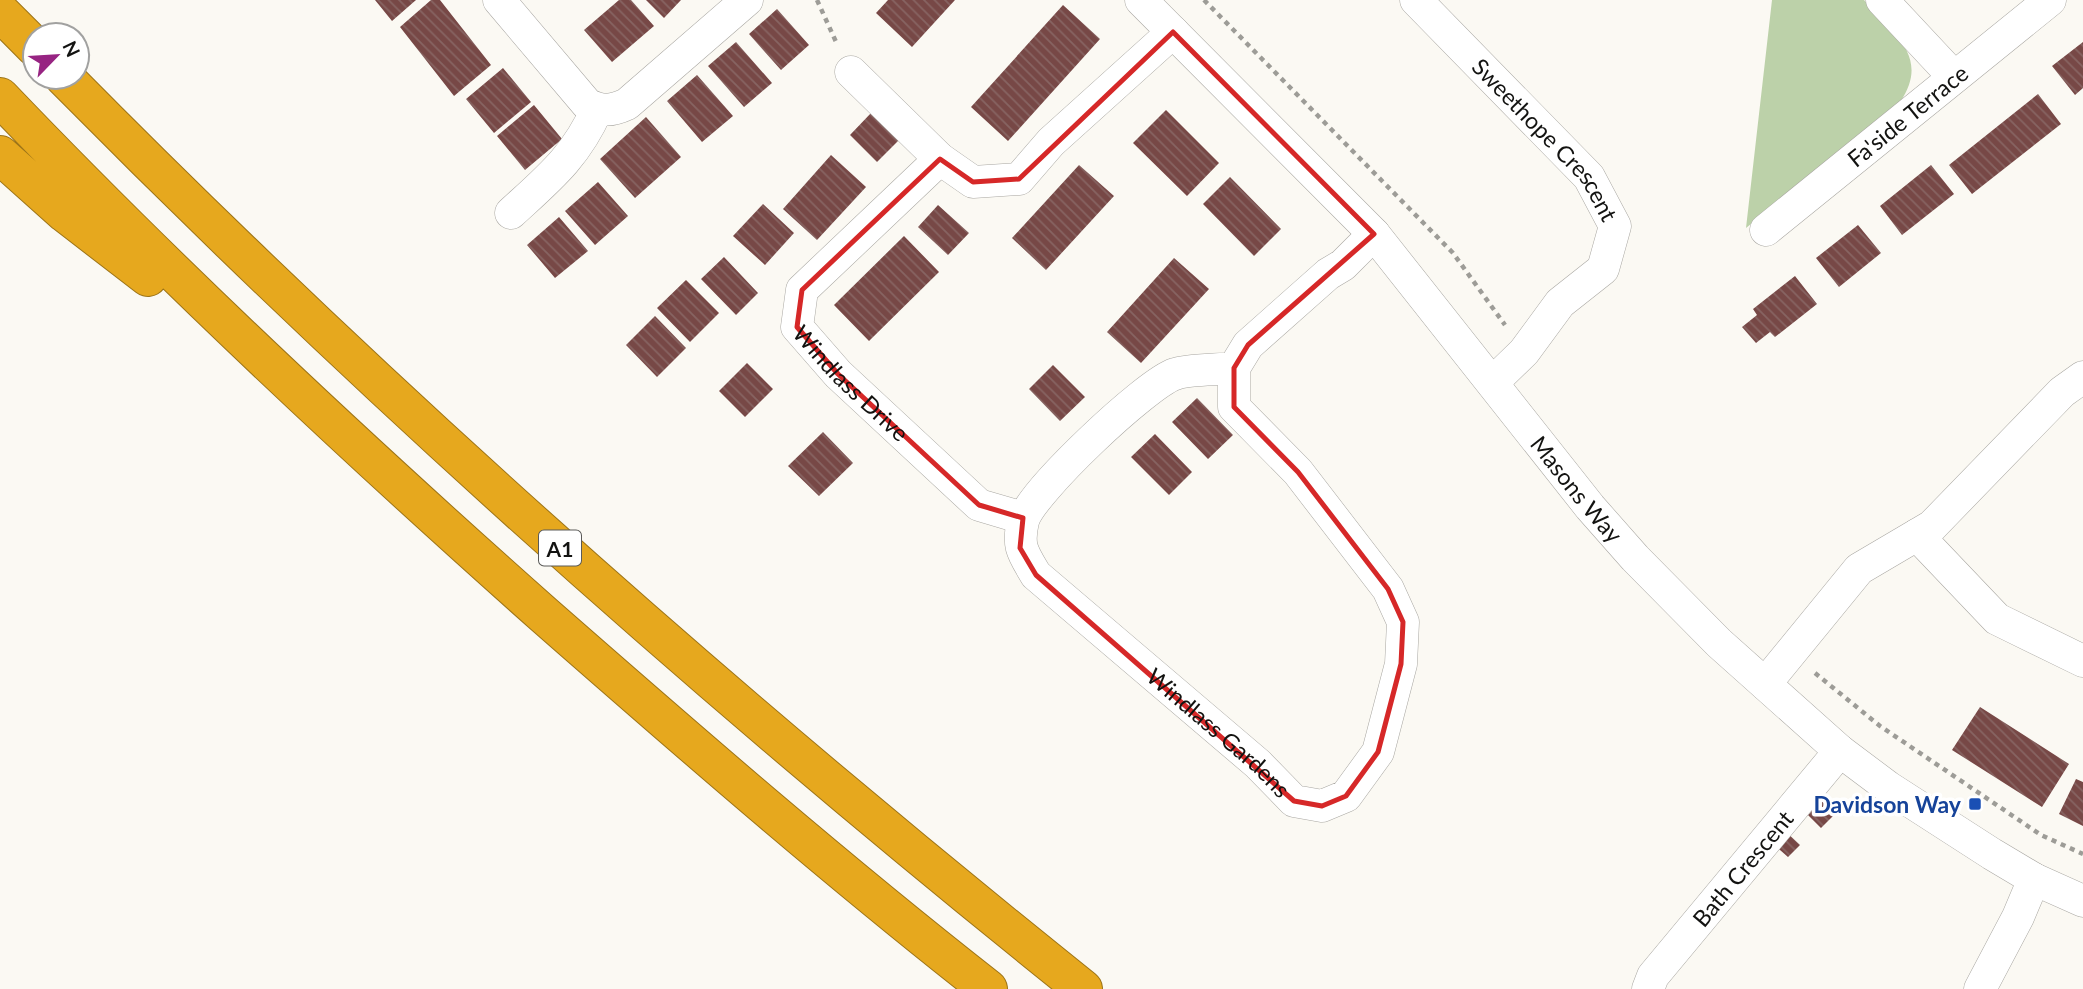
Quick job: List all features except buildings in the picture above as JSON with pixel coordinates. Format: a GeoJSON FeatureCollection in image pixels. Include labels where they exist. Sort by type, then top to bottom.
{"type":"FeatureCollection","features":[{"type":"Feature","properties":{"kind":"highway"},"geometry":{"type":"LineString","coordinates":[[22,0],[39,21]]}},
{"type":"Feature","properties":{"kind":"highway"},"geometry":{"type":"LineString","coordinates":[[0,12],[21,33]]}},
{"type":"Feature","properties":{"kind":"highway"},"geometry":{"type":"LineString","coordinates":[[91,85],[174,188]]}},
{"type":"Feature","properties":{"kind":"highway","name":"A1"},"geometry":{"type":"LineString","coordinates":[[78,91],[174,188],[363,370],[556,544],[717,686],[913,852],[1083,989]]}},
{"type":"Feature","properties":{"kind":"highway","name":"A1"},"geometry":{"type":"LineString","coordinates":[[0,97],[141,242],[453,533],[676,731],[904,923],[988,989]]}},
{"type":"Feature","properties":{"kind":"highway"},"geometry":{"type":"LineString","coordinates":[[0,155],[65,213],[152,280],[256,352]]}},
{"type":"Feature","properties":{"kind":"street"},"geometry":{"type":"LineString","coordinates":[[499,0],[587,104],[597,109],[614,110],[627,104],[747,0]]}},
{"type":"Feature","properties":{"kind":"street","name":"Masons Way"},"geometry":{"type":"LineString","coordinates":[[1141,0],[1374,234],[1590,507],[1635,558],[1719,643],[1840,751],[1888,787],[1992,855],[2034,879],[2083,901]]}},
{"type":"Feature","properties":{"kind":"street","name":"Sweethope Crescent"},"geometry":{"type":"LineString","coordinates":[[1416,0],[1590,177],[1615,226],[1603,269],[1560,303],[1524,352],[1493,382]]}},
{"type":"Feature","properties":{"kind":"street"},"geometry":{"type":"LineString","coordinates":[[1882,0],[1955,77]]}},
{"type":"Feature","properties":{"kind":"street","name":"Fa'side Terrace"},"geometry":{"type":"LineString","coordinates":[[1766,230],[2050,0]]}},
{"type":"Feature","properties":{"kind":"street"},"geometry":{"type":"LineString","coordinates":[[851,72],[940,159],[973,182],[1019,179],[1051,142],[1173,32]]}},
{"type":"Feature","properties":{"kind":"street"},"geometry":{"type":"LineString","coordinates":[[511,213],[568,159],[588,131],[597,109]]}},
{"type":"Feature","properties":{"kind":"street","name":"Windlass Drive"},"geometry":{"type":"LineString","coordinates":[[940,159],[802,290],[797,327],[838,374],[979,505],[1023,518]]}},
{"type":"Feature","properties":{"kind":"street"},"geometry":{"type":"LineString","coordinates":[[1023,518],[1048,484],[1142,394],[1176,373],[1234,368],[1248,345],[1328,274],[1343,265],[1374,234]]}},
{"type":"Feature","properties":{"kind":"street","name":"Windlass Gardens"},"geometry":{"type":"LineString","coordinates":[[1023,518],[1020,548],[1036,575],[1258,764],[1294,801],[1322,806],[1346,796],[1378,752],[1401,664],[1403,622],[1388,589],[1298,472],[1234,407],[1234,368]]}},
{"type":"Feature","properties":{"kind":"street"},"geometry":{"type":"LineString","coordinates":[[1765,684],[1859,569],[1932,526],[2062,392],[2083,377]]}},
{"type":"Feature","properties":{"kind":"street"},"geometry":{"type":"LineString","coordinates":[[1917,535],[1997,619],[2083,661]]}},
{"type":"Feature","properties":{"kind":"street","name":"Bath Crescent"},"geometry":{"type":"LineString","coordinates":[[1648,989],[1653,976],[1840,751]]}},
{"type":"Feature","properties":{"kind":"street"},"geometry":{"type":"LineString","coordinates":[[1987,977],[2034,879]]}},
{"type":"Feature","properties":{"kind":"path"},"geometry":{"type":"LineString","coordinates":[[817,0],[851,72]]}},
{"type":"Feature","properties":{"kind":"path"},"geometry":{"type":"LineString","coordinates":[[1203,0],[1453,253],[1524,352]]}},
{"type":"Feature","properties":{"kind":"path"},"geometry":{"type":"LineString","coordinates":[[1786,658],[1808,668],[1880,726],[2041,835],[2083,854]]}},
{"type":"Feature","properties":{"kind":"highlighted area"},"geometry":{"type":"Polygon","coordinates":[[[1173,32],[1374,234],[1248,345],[1234,368],[1234,407],[1298,472],[1388,589],[1403,622],[1401,664],[1378,752],[1346,796],[1322,806],[1294,801],[1036,575],[1020,548],[1023,518],[979,505],[838,374],[797,327],[802,290],[940,159],[973,182],[1019,179],[1173,32]]]}},
{"type":"Feature","properties":{"kind":"green space"},"geometry":{"type":"Polygon","coordinates":[[[1772,0],[1864,0],[1904,46],[1912,72],[1909,86],[1900,102],[1746,228],[1772,0]]]}},
{"type":"Feature","properties":{"kind":"place","name":"Davidson Way"},"geometry":{"type":"Point","coordinates":[1975,804]}}]}
